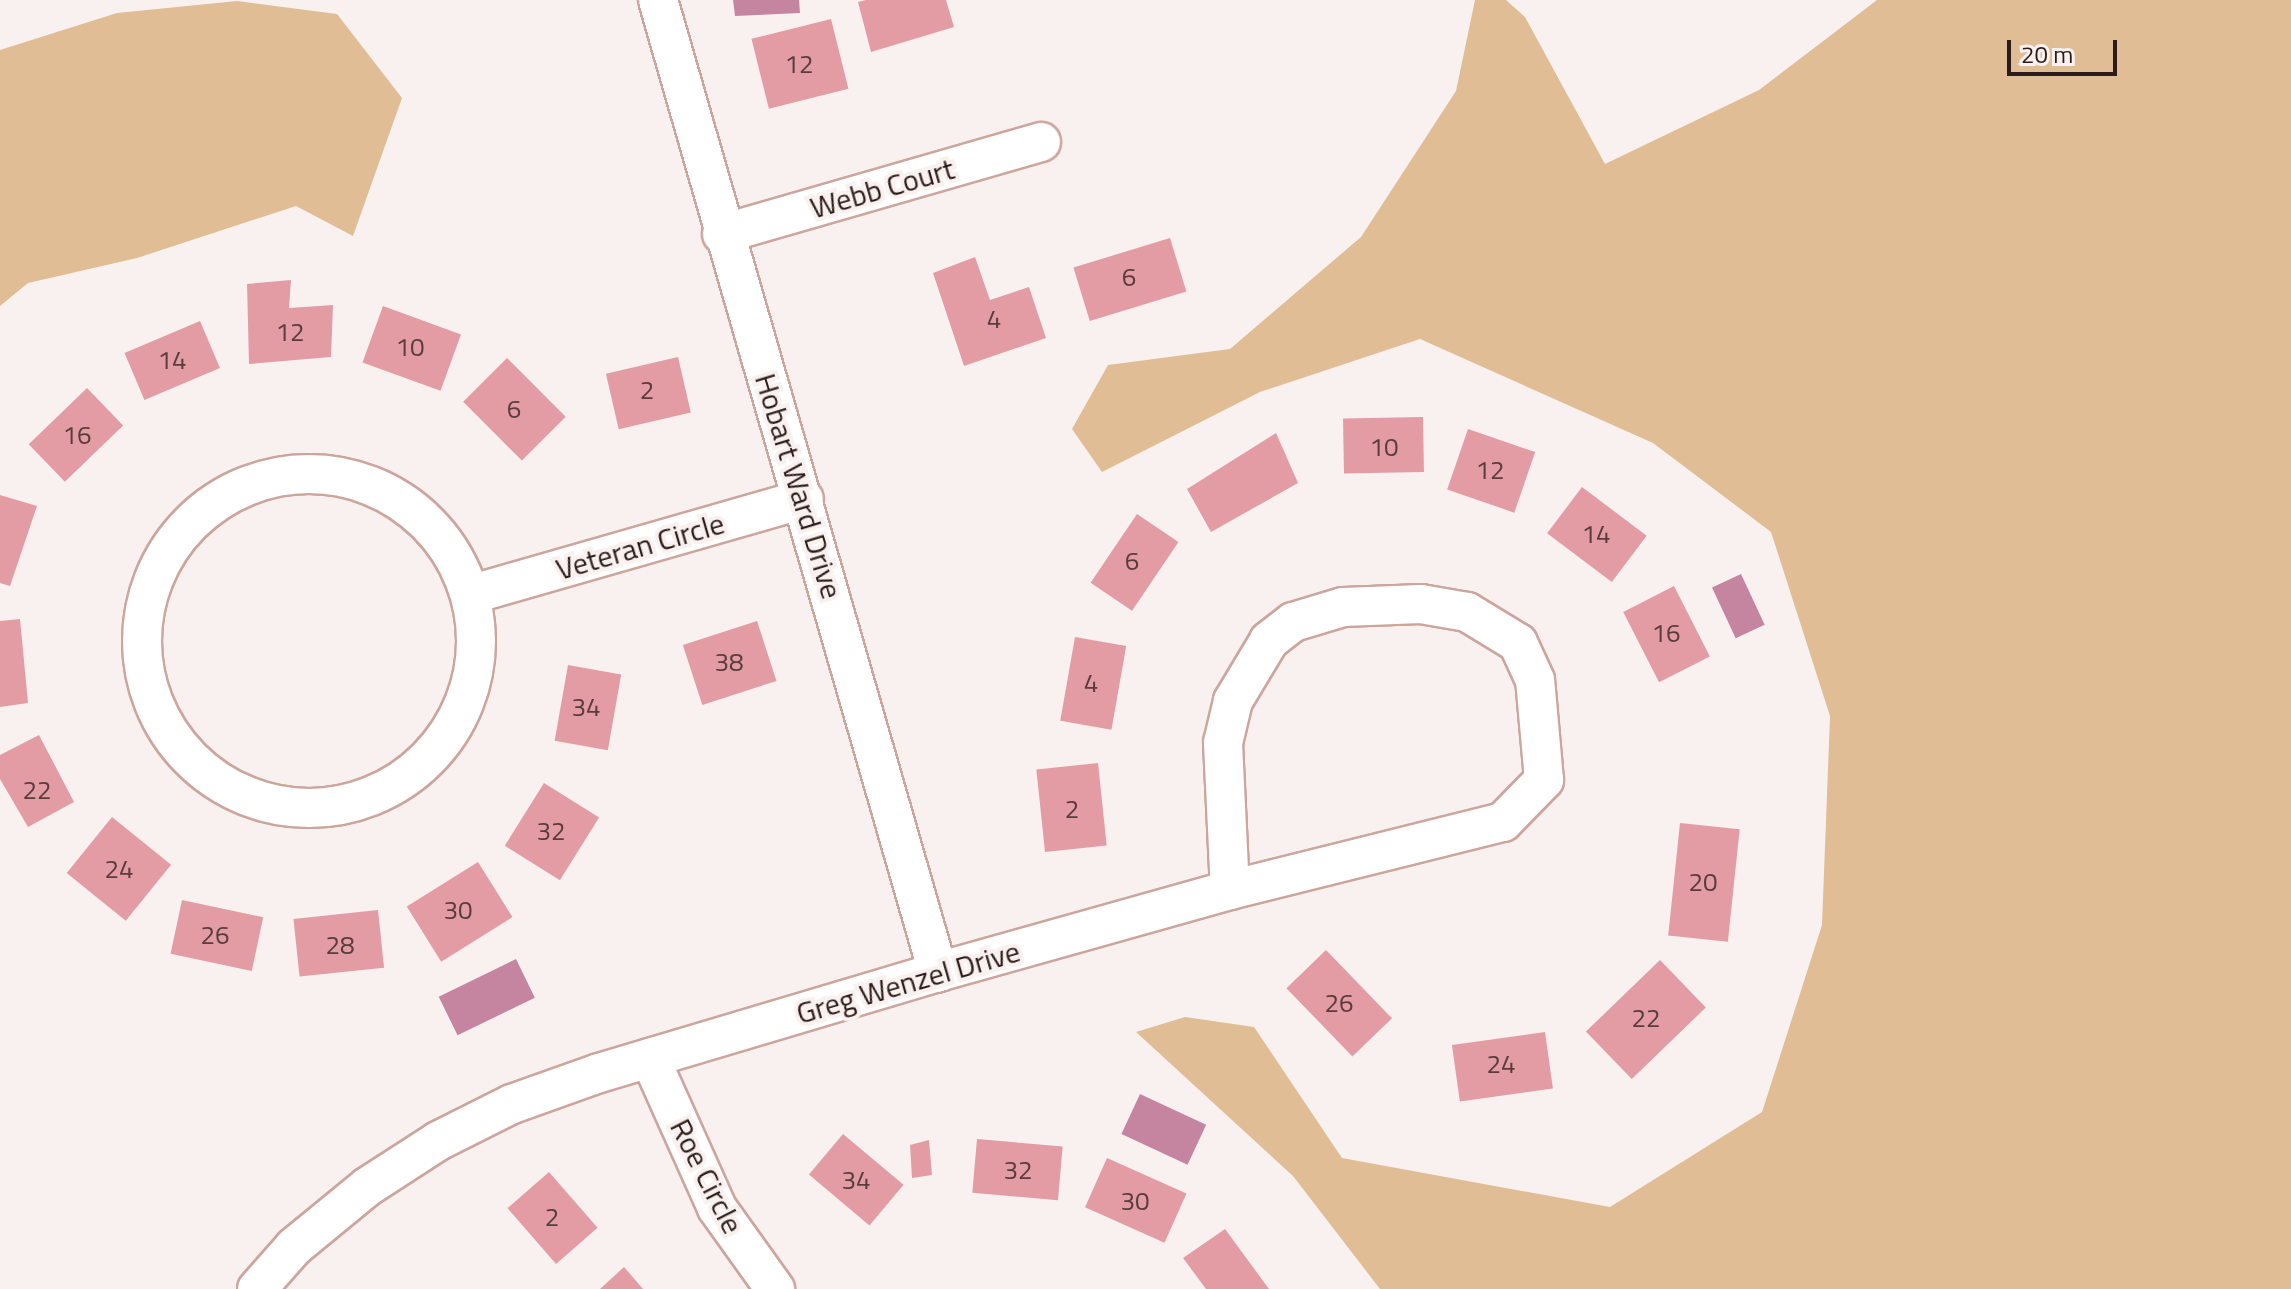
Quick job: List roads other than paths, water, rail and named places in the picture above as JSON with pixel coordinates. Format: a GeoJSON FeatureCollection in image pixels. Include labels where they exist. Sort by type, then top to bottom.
{"type":"FeatureCollection","features":[{"type":"Feature","properties":{"kind":"street","name":"Hobart Ward Drive"},"geometry":{"type":"LineString","coordinates":[[658,0],[722,234],[804,499],[938,972]]}},
{"type":"Feature","properties":{"kind":"street","name":"Webb Court"},"geometry":{"type":"LineString","coordinates":[[722,234],[1041,142]]}},
{"type":"Feature","properties":{"kind":"street"},"geometry":{"type":"LineString","coordinates":[[297,476],[373,485],[413,504],[464,563],[476,593],[468,680],[446,735],[398,786],[364,800],[319,808],[269,804],[218,789],[176,749],[157,716],[145,672],[142,615],[155,570],[188,523],[227,496],[259,482],[297,476]]}},
{"type":"Feature","properties":{"kind":"street","name":"Veteran Circle"},"geometry":{"type":"LineString","coordinates":[[476,593],[804,499]]}},
{"type":"Feature","properties":{"kind":"street","name":"Greg Wenzel Drive"},"geometry":{"type":"LineString","coordinates":[[257,1289],[294,1247],[367,1187],[438,1141],[512,1104],[650,1058],[938,972],[1230,890],[1503,822],[1544,780],[1543,724],[1535,680],[1518,643],[1467,612],[1421,604],[1373,604],[1293,622],[1269,641],[1245,674],[1223,743],[1230,890]]}},
{"type":"Feature","properties":{"kind":"street","name":"Roe Circle"},"geometry":{"type":"LineString","coordinates":[[650,1058],[717,1208],[775,1289]]}}]}
